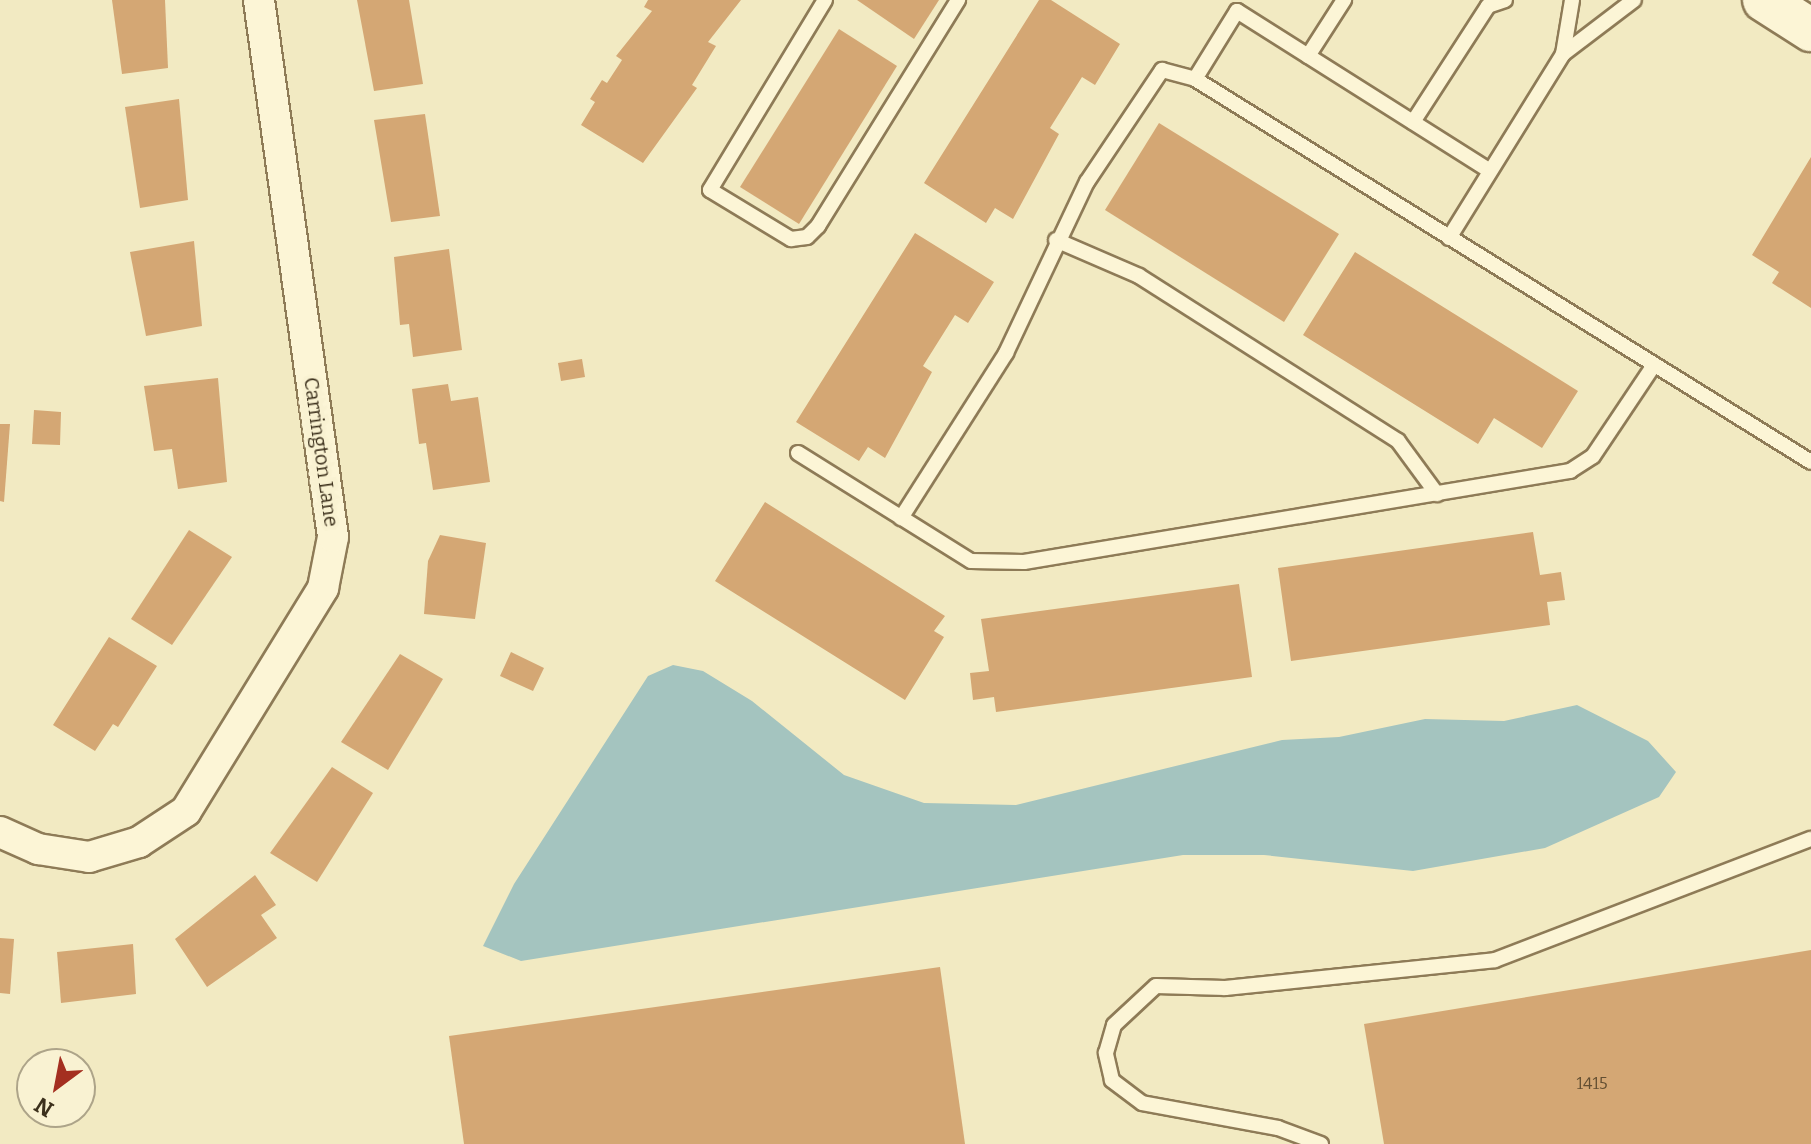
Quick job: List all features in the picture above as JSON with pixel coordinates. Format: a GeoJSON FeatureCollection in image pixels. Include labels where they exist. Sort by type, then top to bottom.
{"type":"FeatureCollection","features":[{"type":"Feature","properties":{"kind":"main road"},"geometry":{"type":"LineString","coordinates":[[1764,0],[1811,30]]}},
{"type":"Feature","properties":{"kind":"street","name":"Carrington Lane"},"geometry":{"type":"LineString","coordinates":[[0,832],[38,849],[89,857],[139,842],[186,811],[323,588],[333,537],[259,0]]}},
{"type":"Feature","properties":{"kind":"lane"},"geometry":{"type":"LineString","coordinates":[[825,0],[710,190],[791,239],[807,237],[818,226],[958,0]]}},
{"type":"Feature","properties":{"kind":"lane"},"geometry":{"type":"LineString","coordinates":[[1308,56],[1344,0]]}},
{"type":"Feature","properties":{"kind":"lane"},"geometry":{"type":"LineString","coordinates":[[1413,122],[1487,3],[1505,0]]}},
{"type":"Feature","properties":{"kind":"lane"},"geometry":{"type":"LineString","coordinates":[[1563,54],[1572,0]]}},
{"type":"Feature","properties":{"kind":"lane"},"geometry":{"type":"LineString","coordinates":[[1449,238],[1563,54],[1634,0]]}},
{"type":"Feature","properties":{"kind":"lane"},"geometry":{"type":"LineString","coordinates":[[1195,79],[1237,11],[1490,171]]}},
{"type":"Feature","properties":{"kind":"lane"},"geometry":{"type":"LineString","coordinates":[[901,518],[991,381],[1056,240],[1153,79],[1175,70],[1195,79],[1811,462]]}},
{"type":"Feature","properties":{"kind":"lane"},"geometry":{"type":"LineString","coordinates":[[1056,240],[1139,276],[1398,441],[1437,494]]}},
{"type":"Feature","properties":{"kind":"lane"},"geometry":{"type":"LineString","coordinates":[[798,453],[971,561],[990,565],[1570,471],[1585,463],[1654,365]]}},
{"type":"Feature","properties":{"kind":"lane"},"geometry":{"type":"LineString","coordinates":[[1321,1144],[1278,1128],[1142,1103],[1112,1080],[1106,1053],[1114,1025],[1156,986],[1225,988],[1495,960],[1811,839]]}},
{"type":"Feature","properties":{"kind":"water"},"geometry":{"type":"Polygon","coordinates":[[[673,665],[703,671],[752,701],[844,775],[924,803],[1016,805],[1282,740],[1339,737],[1425,719],[1504,721],[1577,705],[1648,741],[1676,772],[1659,797],[1545,848],[1413,871],[1264,855],[1183,855],[521,961],[483,946],[514,884],[648,676],[673,665]]]}},
{"type":"Feature","properties":{"kind":"building"},"geometry":{"type":"Polygon","coordinates":[[[112,0],[165,0],[168,68],[122,74],[112,0]]]}},
{"type":"Feature","properties":{"kind":"building"},"geometry":{"type":"Polygon","coordinates":[[[357,0],[409,0],[423,84],[374,91],[357,0]]]}},
{"type":"Feature","properties":{"kind":"building"},"geometry":{"type":"Polygon","coordinates":[[[648,0],[741,0],[708,42],[716,46],[692,85],[697,88],[643,163],[581,125],[595,102],[590,99],[602,80],[607,83],[622,60],[616,56],[652,11],[644,7],[648,0]]]}},
{"type":"Feature","properties":{"kind":"building"},"geometry":{"type":"Polygon","coordinates":[[[857,0],[939,0],[914,39],[857,0]]]}},
{"type":"Feature","properties":{"kind":"building"},"geometry":{"type":"Polygon","coordinates":[[[1039,0],[1051,0],[1120,44],[1095,85],[1082,77],[1050,128],[1059,134],[1013,219],[995,208],[986,223],[924,183],[1039,0]]]}},
{"type":"Feature","properties":{"kind":"building"},"geometry":{"type":"Polygon","coordinates":[[[839,29],[897,66],[799,224],[740,187],[839,29]]]}},
{"type":"Feature","properties":{"kind":"building"},"geometry":{"type":"Polygon","coordinates":[[[179,99],[188,200],[140,208],[125,107],[179,99]]]}},
{"type":"Feature","properties":{"kind":"building"},"geometry":{"type":"Polygon","coordinates":[[[425,114],[440,216],[391,222],[374,120],[425,114]]]}},
{"type":"Feature","properties":{"kind":"building"},"geometry":{"type":"Polygon","coordinates":[[[1159,123],[1339,234],[1284,322],[1105,210],[1159,123]]]}},
{"type":"Feature","properties":{"kind":"building"},"geometry":{"type":"Polygon","coordinates":[[[1811,157],[1811,308],[1772,283],[1779,272],[1752,255],[1811,157]]]}},
{"type":"Feature","properties":{"kind":"building"},"geometry":{"type":"Polygon","coordinates":[[[915,233],[994,282],[968,323],[955,315],[923,366],[932,372],[885,458],[868,447],[859,461],[796,422],[915,233]]]}},
{"type":"Feature","properties":{"kind":"building"},"geometry":{"type":"Polygon","coordinates":[[[194,241],[202,326],[146,336],[130,252],[194,241]]]}},
{"type":"Feature","properties":{"kind":"building"},"geometry":{"type":"Polygon","coordinates":[[[449,249],[462,350],[413,357],[409,324],[400,325],[394,257],[449,249]]]}},
{"type":"Feature","properties":{"kind":"building"},"geometry":{"type":"Polygon","coordinates":[[[1355,252],[1578,391],[1542,448],[1494,418],[1478,444],[1303,335],[1355,252]]]}},
{"type":"Feature","properties":{"kind":"building"},"geometry":{"type":"Polygon","coordinates":[[[582,359],[585,377],[561,381],[558,363],[582,359]]]}},
{"type":"Feature","properties":{"kind":"building"},"geometry":{"type":"Polygon","coordinates":[[[218,378],[227,482],[178,489],[172,449],[154,451],[144,386],[218,378]]]}},
{"type":"Feature","properties":{"kind":"building"},"geometry":{"type":"Polygon","coordinates":[[[448,384],[451,401],[478,397],[490,482],[433,490],[426,443],[419,444],[412,389],[448,384]]]}},
{"type":"Feature","properties":{"kind":"building"},"geometry":{"type":"Polygon","coordinates":[[[34,410],[61,412],[60,445],[32,444],[34,410]]]}},
{"type":"Feature","properties":{"kind":"building"},"geometry":{"type":"Polygon","coordinates":[[[0,424],[10,424],[4,502],[0,501],[0,424]]]}},
{"type":"Feature","properties":{"kind":"building"},"geometry":{"type":"Polygon","coordinates":[[[765,502],[945,616],[934,631],[944,637],[905,700],[715,581],[765,502]]]}},
{"type":"Feature","properties":{"kind":"building"},"geometry":{"type":"Polygon","coordinates":[[[189,530],[232,557],[172,645],[131,619],[189,530]]]}},
{"type":"Feature","properties":{"kind":"building"},"geometry":{"type":"Polygon","coordinates":[[[1533,532],[1540,575],[1561,572],[1565,600],[1547,602],[1550,625],[1291,661],[1278,568],[1533,532]]]}},
{"type":"Feature","properties":{"kind":"building"},"geometry":{"type":"Polygon","coordinates":[[[440,535],[486,543],[475,619],[424,614],[428,561],[440,535]]]}},
{"type":"Feature","properties":{"kind":"building"},"geometry":{"type":"Polygon","coordinates":[[[1239,584],[1252,677],[996,712],[994,697],[973,700],[970,673],[989,671],[981,619],[1239,584]]]}},
{"type":"Feature","properties":{"kind":"building"},"geometry":{"type":"Polygon","coordinates":[[[109,637],[157,666],[118,727],[113,724],[95,751],[53,725],[109,637]]]}},
{"type":"Feature","properties":{"kind":"building"},"geometry":{"type":"Polygon","coordinates":[[[511,652],[544,668],[533,691],[500,676],[511,652]]]}},
{"type":"Feature","properties":{"kind":"building"},"geometry":{"type":"Polygon","coordinates":[[[400,654],[443,679],[388,770],[341,742],[400,654]]]}},
{"type":"Feature","properties":{"kind":"building"},"geometry":{"type":"Polygon","coordinates":[[[332,767],[373,793],[317,882],[270,853],[332,767]]]}},
{"type":"Feature","properties":{"kind":"building"},"geometry":{"type":"Polygon","coordinates":[[[255,875],[276,905],[261,915],[277,938],[207,987],[175,939],[255,875]]]}},
{"type":"Feature","properties":{"kind":"building"},"geometry":{"type":"Polygon","coordinates":[[[0,938],[14,939],[10,994],[0,993],[0,938]]]}},
{"type":"Feature","properties":{"kind":"building"},"geometry":{"type":"Polygon","coordinates":[[[133,944],[136,994],[61,1003],[57,952],[133,944]]]}},
{"type":"Feature","properties":{"kind":"building"},"geometry":{"type":"Polygon","coordinates":[[[1811,950],[1811,1144],[1384,1144],[1364,1024],[1811,950]]]}},
{"type":"Feature","properties":{"kind":"building"},"geometry":{"type":"Polygon","coordinates":[[[940,967],[965,1144],[464,1144],[449,1036],[940,967]]]}}]}
